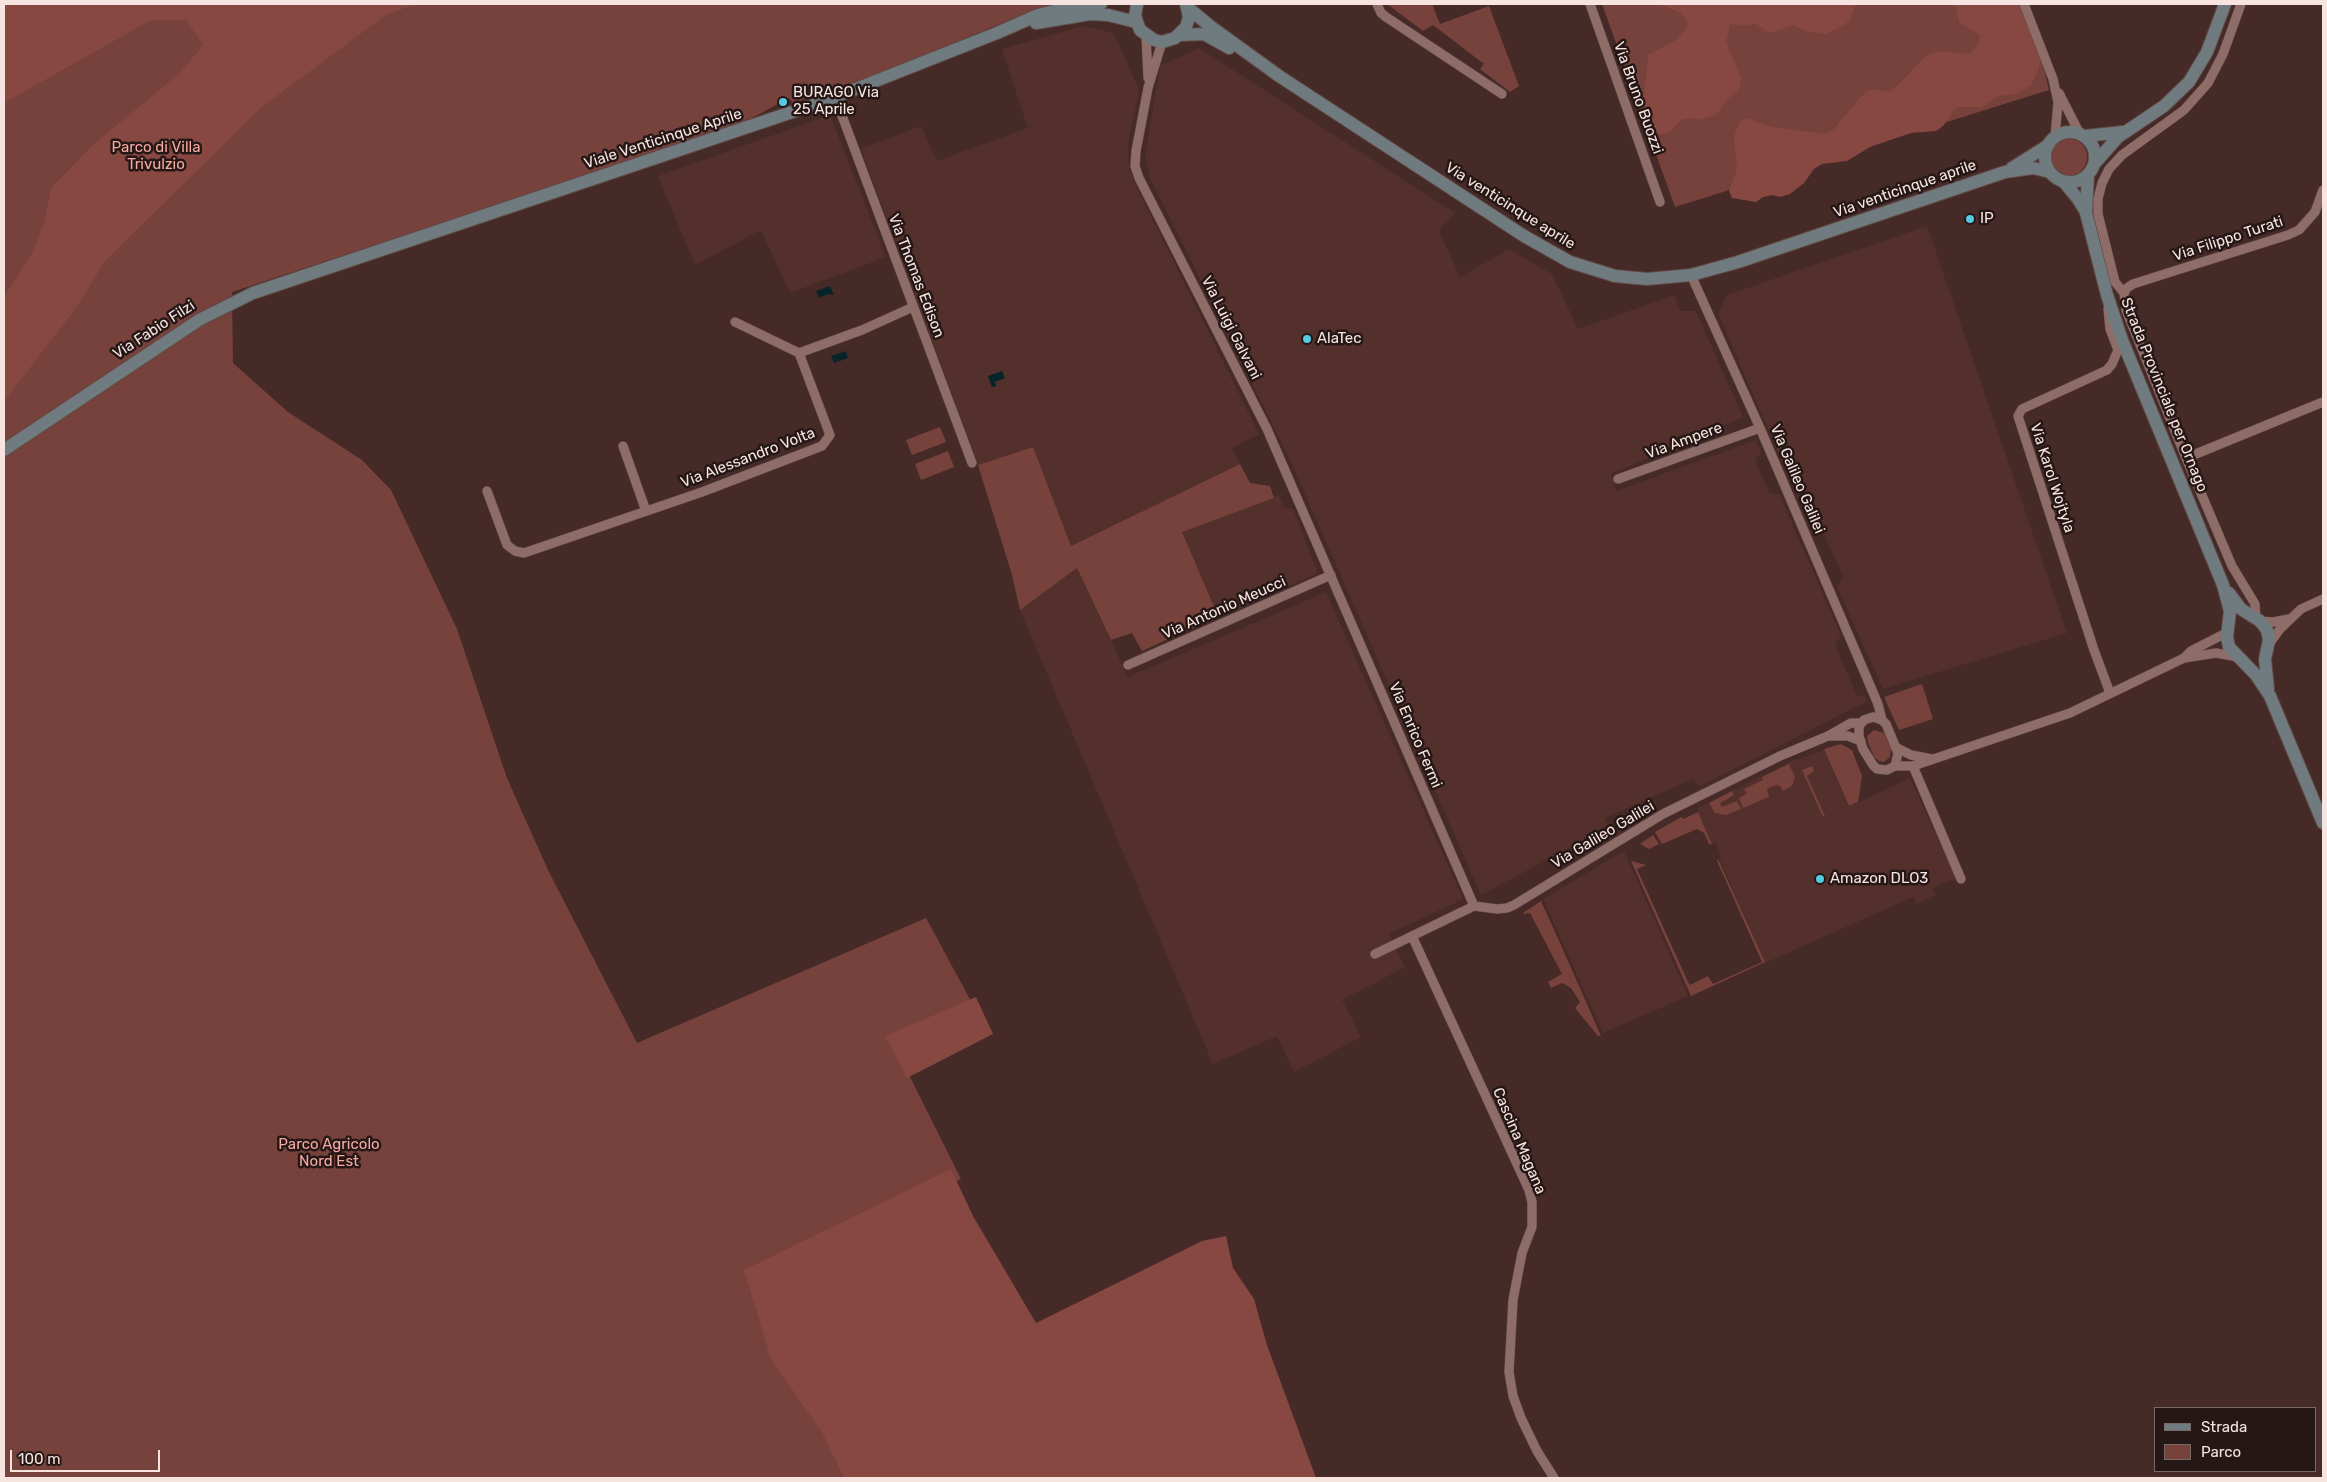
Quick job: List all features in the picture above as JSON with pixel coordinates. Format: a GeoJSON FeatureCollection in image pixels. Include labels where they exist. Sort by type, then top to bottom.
{"type":"FeatureCollection","features":[{"type":"Feature","properties":{"kind":"street","name":"Viale Venticinque Aprile"},"geometry":{"type":"LineString","coordinates":[[335,265],[717,139],[835,97],[1049,12],[1101,4]]}},
{"type":"Feature","properties":{"kind":"street"},"geometry":{"type":"LineString","coordinates":[[1137,4],[1136,22],[1146,36],[1162,42],[1180,35],[1188,22],[1187,5]]}},
{"type":"Feature","properties":{"kind":"street"},"geometry":{"type":"LineString","coordinates":[[1378,4],[1386,17],[1502,94]]}},
{"type":"Feature","properties":{"kind":"street","name":"Via Bruno Buozzi"},"geometry":{"type":"LineString","coordinates":[[1590,4],[1660,202]]}},
{"type":"Feature","properties":{"kind":"street"},"geometry":{"type":"LineString","coordinates":[[2024,4],[2052,79],[2058,102],[2051,141],[2045,157],[2050,172],[2064,182],[2077,182],[2088,175],[2095,163],[2126,131],[2164,106],[2189,82],[2208,52],[2226,4]]}},
{"type":"Feature","properties":{"kind":"street"},"geometry":{"type":"LineString","coordinates":[[2241,4],[2223,54],[2208,83],[2184,110],[2122,155],[2109,169],[2098,199],[2098,214],[2115,282],[2124,293],[2126,310],[2232,566],[2255,604],[2256,619]]}},
{"type":"Feature","properties":{"kind":"street","name":"Via venticinque aprile"},"geometry":{"type":"LineString","coordinates":[[1187,5],[1210,26],[1279,76],[1511,228],[1570,262],[1601,273],[1629,278],[1662,279],[1691,275],[1748,259],[2006,172],[2034,168],[2050,172]]}},
{"type":"Feature","properties":{"kind":"street","name":"Viale Venticinque Aprile"},"geometry":{"type":"LineString","coordinates":[[998,33],[1079,15],[1108,15],[1136,22]]}},
{"type":"Feature","properties":{"kind":"street","name":"Via venticinque aprile"},"geometry":{"type":"LineString","coordinates":[[1180,35],[1204,34],[1279,76]]}},
{"type":"Feature","properties":{"kind":"street","name":"Via Luigi Galvani"},"geometry":{"type":"LineString","coordinates":[[1146,36],[1148,88]]}},
{"type":"Feature","properties":{"kind":"street","name":"Via Luigi Galvani"},"geometry":{"type":"LineString","coordinates":[[1162,42],[1148,88],[1135,160],[1139,178],[1267,429],[1331,575]]}},
{"type":"Feature","properties":{"kind":"street"},"geometry":{"type":"LineString","coordinates":[[2052,79],[2082,135],[2094,148],[2095,163]]}},
{"type":"Feature","properties":{"kind":"street","name":"Via Thomas Edison"},"geometry":{"type":"LineString","coordinates":[[835,97],[972,463]]}},
{"type":"Feature","properties":{"kind":"street"},"geometry":{"type":"LineString","coordinates":[[2051,141],[2067,132],[2103,136],[2126,131]]}},
{"type":"Feature","properties":{"kind":"street","name":"Via venticinque aprile"},"geometry":{"type":"LineString","coordinates":[[2006,172],[2051,141]]}},
{"type":"Feature","properties":{"kind":"street","name":"Strada Provinciale per Ornago"},"geometry":{"type":"LineString","coordinates":[[2086,213],[2088,175]]}},
{"type":"Feature","properties":{"kind":"street","name":"Strada Provinciale per Ornago"},"geometry":{"type":"LineString","coordinates":[[2064,182],[2078,199],[2086,213],[2107,295],[2122,340],[2224,585],[2229,605],[2229,646],[2256,675],[2270,696],[2323,823]]}},
{"type":"Feature","properties":{"kind":"street","name":"Via Filippo Turati"},"geometry":{"type":"LineString","coordinates":[[2124,293],[2132,284],[2288,235],[2298,230],[2315,212],[2323,190]]}},
{"type":"Feature","properties":{"kind":"street","name":"Via Fabio Filzi"},"geometry":{"type":"LineString","coordinates":[[4,450],[205,316],[265,288],[335,265]]}},
{"type":"Feature","properties":{"kind":"street","name":"Via Galileo Galilei"},"geometry":{"type":"LineString","coordinates":[[1691,275],[1760,428],[1874,694],[1882,720],[1897,748]]}},
{"type":"Feature","properties":{"kind":"street","name":"Via Karol Wojtyla"},"geometry":{"type":"LineString","coordinates":[[2107,295],[2110,329],[2118,350],[2114,361],[2106,370],[2022,409],[2018,416],[2110,693]]}},
{"type":"Feature","properties":{"kind":"street"},"geometry":{"type":"LineString","coordinates":[[735,322],[799,353],[862,330],[913,307]]}},
{"type":"Feature","properties":{"kind":"street","name":"Via Alessandro Volta"},"geometry":{"type":"LineString","coordinates":[[487,492],[507,544],[515,551],[524,553],[646,511],[822,446],[827,442],[830,435],[799,353]]}},
{"type":"Feature","properties":{"kind":"street"},"geometry":{"type":"LineString","coordinates":[[2186,458],[2323,402]]}},
{"type":"Feature","properties":{"kind":"street","name":"Via Ampere"},"geometry":{"type":"LineString","coordinates":[[1618,480],[1760,428]]}},
{"type":"Feature","properties":{"kind":"street"},"geometry":{"type":"LineString","coordinates":[[623,446],[646,511]]}},
{"type":"Feature","properties":{"kind":"street","name":"Via Antonio Meucci"},"geometry":{"type":"LineString","coordinates":[[1128,665],[1331,575]]}},
{"type":"Feature","properties":{"kind":"street","name":"Via Enrico Fermi"},"geometry":{"type":"LineString","coordinates":[[1331,575],[1474,906]]}},
{"type":"Feature","properties":{"kind":"street","name":"Strada Provinciale per Ornago"},"geometry":{"type":"LineString","coordinates":[[2224,585],[2238,606],[2256,619],[2268,633],[2265,671],[2270,696]]}},
{"type":"Feature","properties":{"kind":"street"},"geometry":{"type":"LineString","coordinates":[[1874,694],[1865,720],[1859,730],[1861,742],[1867,756],[1877,769],[1887,770],[1895,766],[1913,766],[2070,713],[2184,658],[2216,653],[2252,659],[2267,648],[2291,618],[2302,608],[2323,599]]}},
{"type":"Feature","properties":{"kind":"street"},"geometry":{"type":"LineString","coordinates":[[2184,658],[2191,651],[2229,631],[2238,620],[2256,619],[2276,622],[2291,618]]}},
{"type":"Feature","properties":{"kind":"street"},"geometry":{"type":"LineString","coordinates":[[1865,720],[1882,720]]}},
{"type":"Feature","properties":{"kind":"street","name":"Via Galileo Galilei"},"geometry":{"type":"LineString","coordinates":[[1474,906],[1496,909],[1514,905],[1663,814],[1780,756],[1828,736],[1851,723],[1865,720]]}},
{"type":"Feature","properties":{"kind":"street"},"geometry":{"type":"LineString","coordinates":[[1828,736],[1848,736],[1861,742]]}},
{"type":"Feature","properties":{"kind":"street"},"geometry":{"type":"LineString","coordinates":[[1897,748],[1911,755],[1932,759]]}},
{"type":"Feature","properties":{"kind":"street"},"geometry":{"type":"LineString","coordinates":[[1895,766],[1899,757],[1897,748]]}},
{"type":"Feature","properties":{"kind":"street"},"geometry":{"type":"LineString","coordinates":[[1913,766],[1961,878]]}},
{"type":"Feature","properties":{"kind":"street"},"geometry":{"type":"LineString","coordinates":[[1375,954],[1474,906]]}},
{"type":"Feature","properties":{"kind":"street","name":"Cascina Magana"},"geometry":{"type":"LineString","coordinates":[[1412,936],[1529,1190],[1532,1202],[1532,1227],[1522,1253],[1513,1300],[1510,1372],[1513,1396],[1521,1418],[1536,1451],[1554,1478]]}},
{"type":"Feature","properties":{"kind":"shaded area"},"geometry":{"type":"Polygon","coordinates":[[[1083,26],[1114,33],[1139,90],[1128,145],[1129,168],[1137,188],[1259,434],[1232,448],[1240,464],[1071,546],[1033,447],[978,465],[861,149],[921,126],[937,161],[1028,128],[1002,49],[1083,26]]]}},
{"type":"Feature","properties":{"kind":"shaded area"},"geometry":{"type":"Polygon","coordinates":[[[1199,48],[1455,213],[1439,231],[1460,277],[1509,249],[1552,274],[1578,329],[1675,295],[1680,311],[1696,311],[1743,417],[1611,474],[1616,491],[1756,440],[1761,452],[1755,460],[1770,494],[1779,494],[1841,635],[1835,645],[1857,696],[1866,695],[1866,702],[1700,786],[1693,779],[1605,818],[1609,827],[1481,895],[1291,462],[1150,178],[1145,157],[1160,66],[1199,48]]]}},
{"type":"Feature","properties":{"kind":"shaded area"},"geometry":{"type":"Polygon","coordinates":[[[830,115],[886,257],[790,293],[761,230],[695,265],[658,176],[830,115]]]}},
{"type":"Feature","properties":{"kind":"shaded area"},"geometry":{"type":"Polygon","coordinates":[[[1927,226],[2067,633],[1883,689],[1837,587],[1843,577],[1815,513],[1796,470],[1787,473],[1718,313],[1727,295],[1927,226]]]}},
{"type":"Feature","properties":{"kind":"shaded area"},"geometry":{"type":"Polygon","coordinates":[[[1279,495],[1284,508],[1293,509],[1318,573],[1218,616],[1181,532],[1279,495]]]}},
{"type":"Feature","properties":{"kind":"shaded area"},"geometry":{"type":"Polygon","coordinates":[[[1077,568],[1128,677],[1326,592],[1463,899],[1389,934],[1405,967],[1342,1000],[1361,1037],[1294,1072],[1277,1036],[1213,1064],[1020,610],[1077,568]]]}},
{"type":"Feature","properties":{"kind":"shaded area"},"geometry":{"type":"Polygon","coordinates":[[[1824,750],[1849,807],[1910,778],[1956,878],[1933,888],[1936,895],[1916,904],[1913,897],[1765,963],[1719,858],[1721,856],[1716,843],[1713,844],[1698,812],[1698,808],[1790,762],[1824,750]]]}},
{"type":"Feature","properties":{"kind":"shaded area"},"geometry":{"type":"Polygon","coordinates":[[[1624,851],[1688,996],[1603,1033],[1543,899],[1624,851]]]}},
{"type":"Feature","properties":{"kind":"green space","name":"Parco Agricolo Nord Est"},"geometry":{"type":"Polygon","coordinates":[[[4,4],[1056,4],[1012,19],[830,92],[793,103],[789,98],[739,125],[232,292],[233,363],[288,412],[362,460],[391,490],[457,629],[507,778],[518,803],[549,872],[637,1043],[926,918],[979,1016],[908,1073],[961,1179],[850,1237],[866,1478],[4,1478],[4,4]]]}},
{"type":"Feature","properties":{"kind":"green space","name":"Parco di Villa Trivulzio"},"geometry":{"type":"Polygon","coordinates":[[[4,4],[415,4],[386,15],[262,107],[105,261],[78,305],[4,402],[4,297],[32,253],[44,223],[51,188],[94,144],[180,73],[203,45],[186,20],[151,20],[4,103],[4,4]]]}},
{"type":"Feature","properties":{"kind":"green space"},"geometry":{"type":"Polygon","coordinates":[[[1387,4],[1432,4],[1440,24],[1489,6],[1519,86],[1510,92],[1480,69],[1484,64],[1433,25],[1423,31],[1387,4]]]}},
{"type":"Feature","properties":{"kind":"green space"},"geometry":{"type":"Polygon","coordinates":[[[1602,4],[2019,4],[2043,65],[2049,90],[1675,207],[1602,4]]]}},
{"type":"Feature","properties":{"kind":"green space"},"geometry":{"type":"Polygon","coordinates":[[[1659,4],[1856,4],[1850,20],[1843,26],[1825,34],[1808,32],[1793,25],[1769,33],[1755,23],[1748,26],[1730,24],[1726,42],[1741,78],[1740,88],[1727,100],[1716,115],[1698,120],[1690,118],[1681,120],[1669,133],[1660,134],[1653,131],[1643,109],[1648,55],[1678,39],[1687,27],[1686,19],[1681,13],[1659,4]]]}},
{"type":"Feature","properties":{"kind":"green space"},"geometry":{"type":"Polygon","coordinates":[[[1955,4],[2019,4],[2038,48],[2040,58],[2039,68],[2031,85],[2016,94],[1998,96],[1983,107],[1960,107],[1953,111],[1943,126],[1936,131],[1910,133],[1870,147],[1847,161],[1822,164],[1814,169],[1804,183],[1790,194],[1780,197],[1772,195],[1763,197],[1756,202],[1732,198],[1729,191],[1737,169],[1734,136],[1740,122],[1747,118],[1771,127],[1825,134],[1833,130],[1866,91],[1873,89],[1891,92],[1927,55],[1942,51],[1968,54],[1975,49],[1979,43],[1980,35],[1959,22],[1955,4]]]}},
{"type":"Feature","properties":{"kind":"green space"},"geometry":{"type":"Polygon","coordinates":[[[2068,138],[2082,143],[2087,157],[2082,171],[2068,176],[2054,171],[2049,157],[2054,143],[2068,138]]]}},
{"type":"Feature","properties":{"kind":"green space"},"geometry":{"type":"Polygon","coordinates":[[[940,427],[946,442],[912,455],[906,440],[940,427]]]}},
{"type":"Feature","properties":{"kind":"green space"},"geometry":{"type":"Polygon","coordinates":[[[1033,447],[1071,546],[1240,464],[1250,483],[1270,486],[1274,498],[1182,532],[1218,616],[1142,651],[1132,633],[1111,640],[1077,568],[1020,610],[1012,575],[978,465],[1033,447]]]}},
{"type":"Feature","properties":{"kind":"green space"},"geometry":{"type":"Polygon","coordinates":[[[948,451],[954,467],[921,480],[915,464],[948,451]]]}},
{"type":"Feature","properties":{"kind":"green space"},"geometry":{"type":"Polygon","coordinates":[[[1922,684],[1933,719],[1899,730],[1884,697],[1922,684]]]}},
{"type":"Feature","properties":{"kind":"green space"},"geometry":{"type":"Polygon","coordinates":[[[1874,730],[1884,733],[1891,749],[1890,757],[1884,762],[1874,757],[1868,742],[1867,736],[1874,730]]]}},
{"type":"Feature","properties":{"kind":"green space"},"geometry":{"type":"Polygon","coordinates":[[[1841,744],[1852,750],[1862,776],[1858,802],[1849,806],[1824,749],[1841,744]]]}},
{"type":"Feature","properties":{"kind":"green space"},"geometry":{"type":"Polygon","coordinates":[[[1789,764],[1795,777],[1792,786],[1783,791],[1780,786],[1776,785],[1767,789],[1769,797],[1743,808],[1739,798],[1747,794],[1744,789],[1763,780],[1762,777],[1789,764]]]}},
{"type":"Feature","properties":{"kind":"green space"},"geometry":{"type":"Polygon","coordinates":[[[1812,766],[1814,771],[1807,776],[1825,816],[1823,817],[1802,770],[1812,766]]]}},
{"type":"Feature","properties":{"kind":"green space"},"geometry":{"type":"Polygon","coordinates":[[[1732,791],[1734,795],[1720,803],[1722,807],[1737,801],[1741,809],[1726,815],[1715,813],[1709,803],[1732,791]]]}},
{"type":"Feature","properties":{"kind":"green space"},"geometry":{"type":"Polygon","coordinates":[[[1698,812],[1712,844],[1709,844],[1704,833],[1697,829],[1662,844],[1655,832],[1681,817],[1683,819],[1698,812]]]}},
{"type":"Feature","properties":{"kind":"green space"},"geometry":{"type":"Polygon","coordinates":[[[1653,835],[1659,844],[1649,849],[1640,844],[1653,835]]]}},
{"type":"Feature","properties":{"kind":"green space"},"geometry":{"type":"Polygon","coordinates":[[[1718,859],[1765,962],[1691,996],[1631,861],[1646,865],[1637,869],[1690,985],[1708,976],[1713,984],[1762,962],[1717,861],[1718,859]]]}},
{"type":"Feature","properties":{"kind":"green space"},"geometry":{"type":"Polygon","coordinates":[[[1541,901],[1601,1036],[1598,1036],[1575,1008],[1580,1002],[1571,988],[1562,983],[1551,988],[1548,982],[1562,974],[1530,913],[1523,913],[1541,901]]]}},
{"type":"Feature","properties":{"kind":"green space"},"geometry":{"type":"Polygon","coordinates":[[[976,997],[993,1034],[907,1078],[885,1036],[976,997]]]}},
{"type":"Feature","properties":{"kind":"green space"},"geometry":{"type":"Polygon","coordinates":[[[951,1169],[973,1216],[1036,1323],[1202,1241],[1226,1236],[1233,1268],[1254,1299],[1267,1345],[1316,1478],[844,1478],[823,1434],[771,1359],[744,1270],[951,1169]]]}},
{"type":"Feature","properties":{"kind":"water"},"geometry":{"type":"Polygon","coordinates":[[[830,286],[834,295],[828,294],[819,298],[816,291],[830,286]]]}},
{"type":"Feature","properties":{"kind":"water"},"geometry":{"type":"Polygon","coordinates":[[[846,351],[848,358],[834,363],[831,356],[846,351]]]}},
{"type":"Feature","properties":{"kind":"water"},"geometry":{"type":"Polygon","coordinates":[[[1002,371],[1005,378],[995,382],[996,386],[992,387],[988,376],[1002,371]]]}},
{"type":"Feature","properties":{"kind":"place","name":"BURAGO Via 25 Aprile"},"geometry":{"type":"Point","coordinates":[783,102]}},
{"type":"Feature","properties":{"kind":"place","name":"IP"},"geometry":{"type":"Point","coordinates":[1970,219]}},
{"type":"Feature","properties":{"kind":"place","name":"AlaTec"},"geometry":{"type":"Point","coordinates":[1307,339]}},
{"type":"Feature","properties":{"kind":"place","name":"Amazon DLO3"},"geometry":{"type":"Point","coordinates":[1820,879]}}]}
